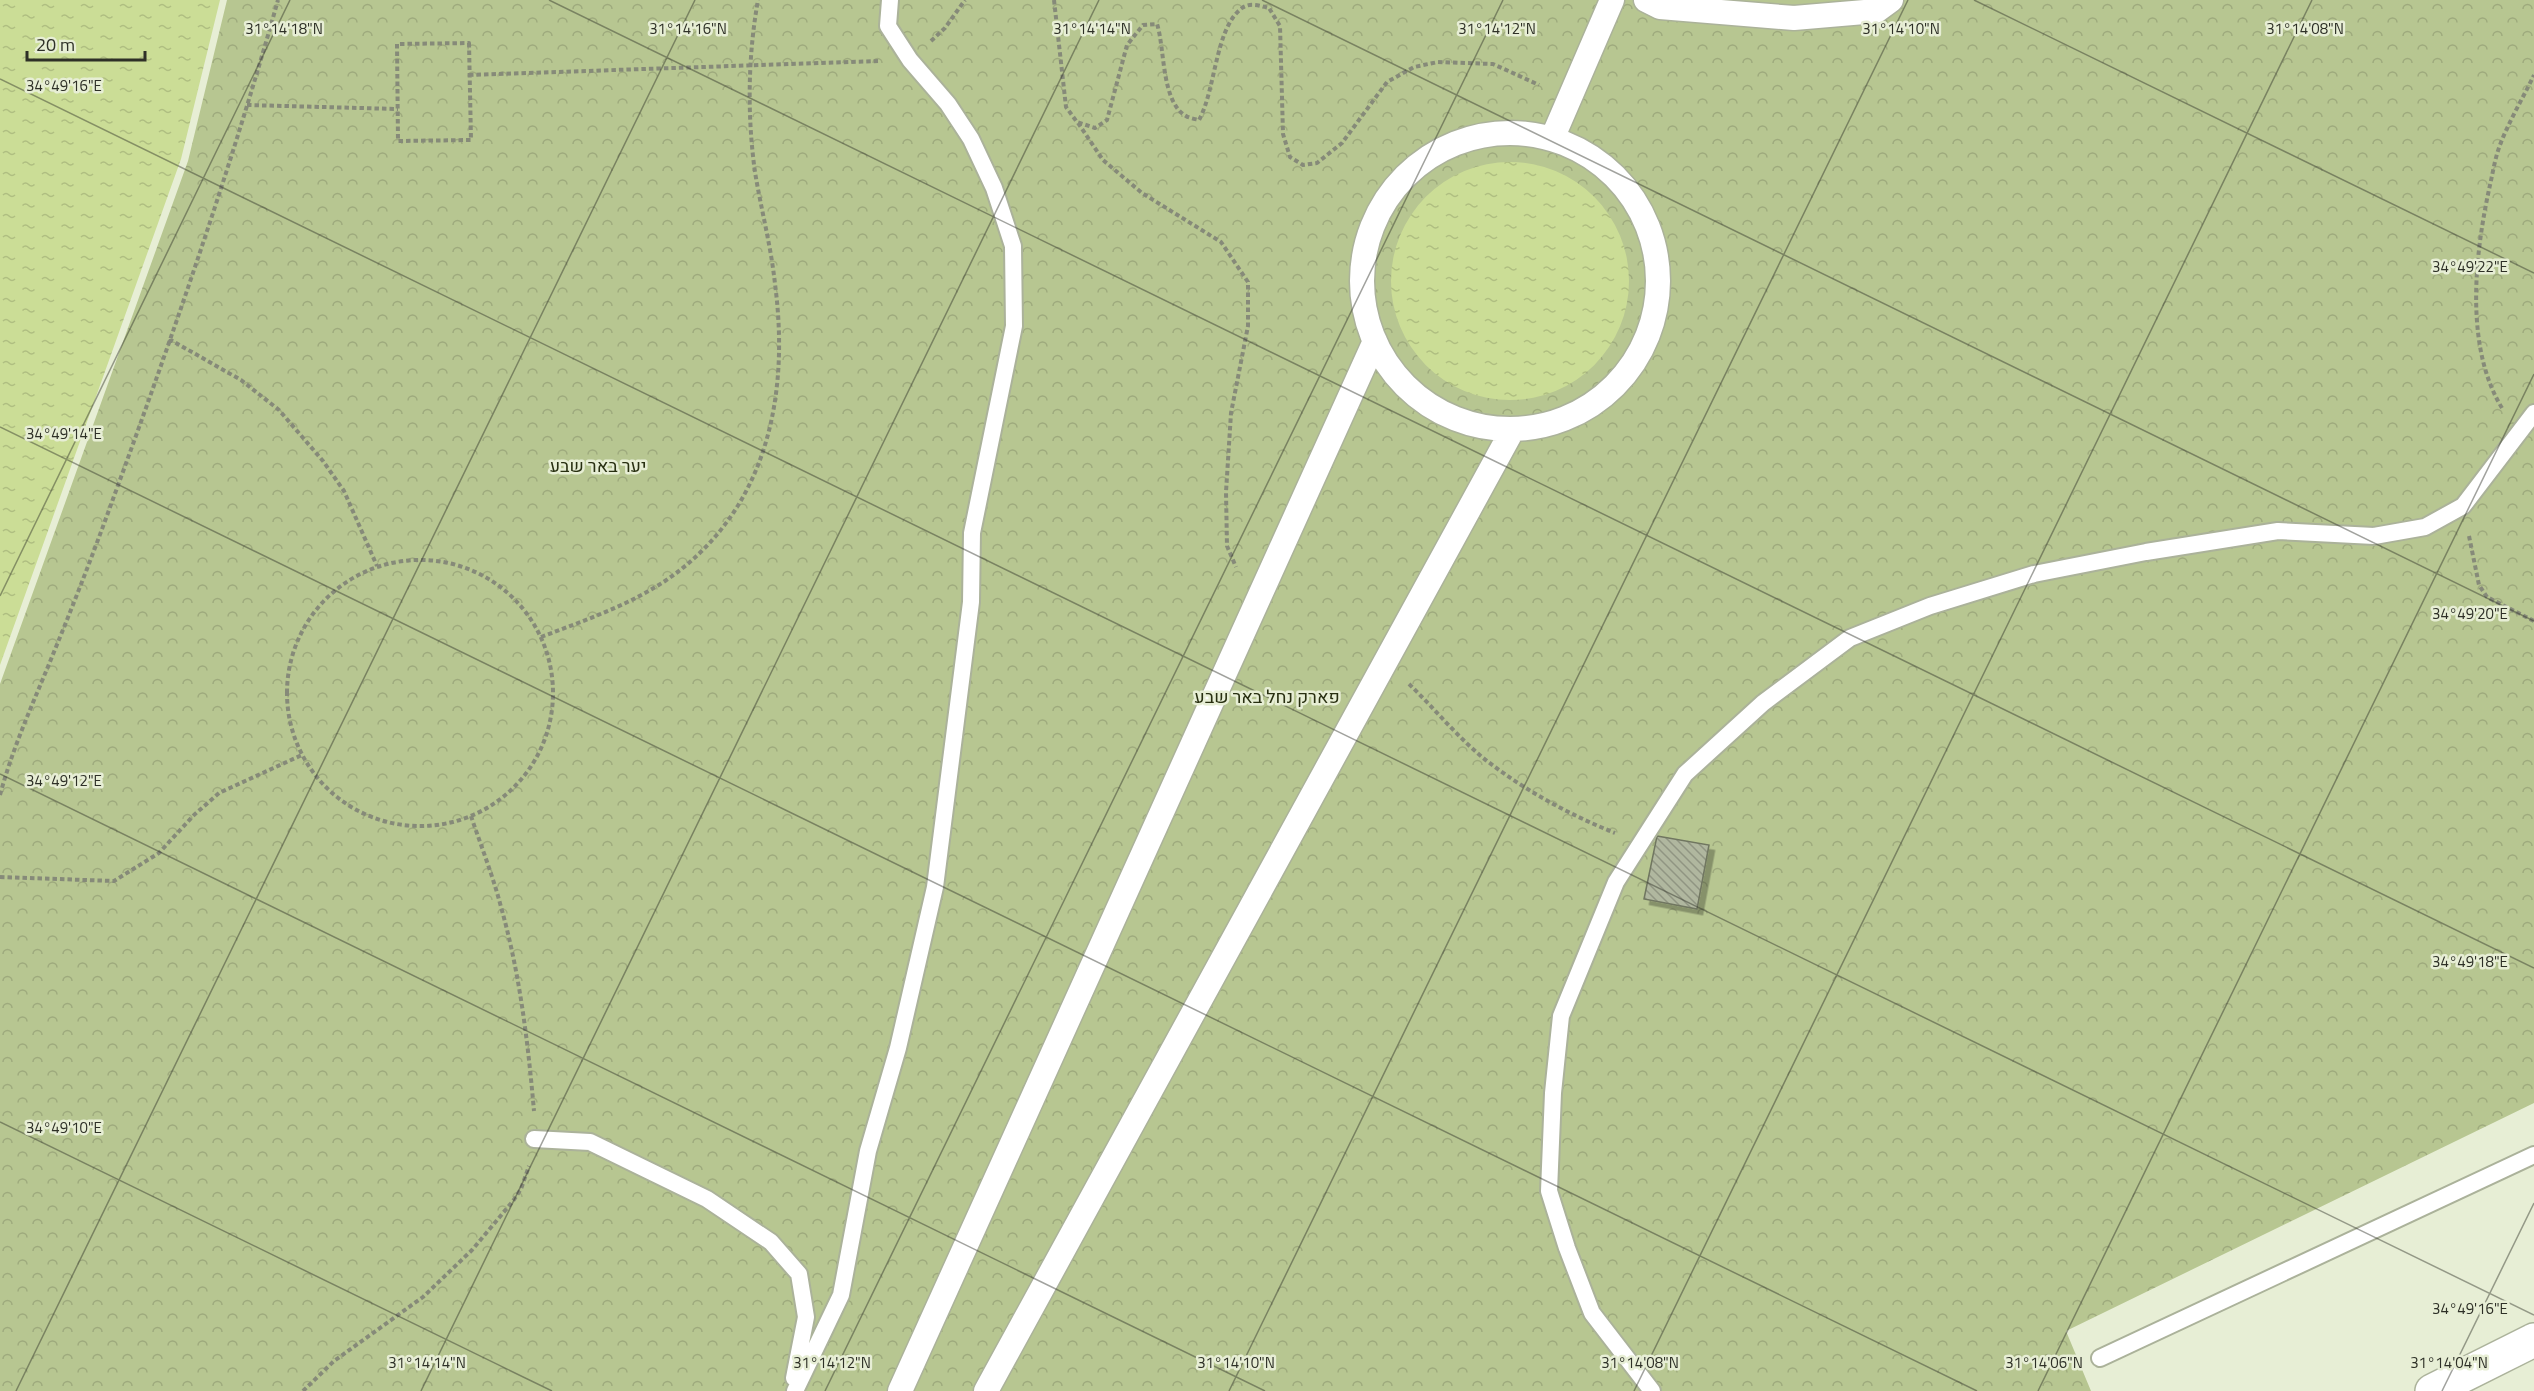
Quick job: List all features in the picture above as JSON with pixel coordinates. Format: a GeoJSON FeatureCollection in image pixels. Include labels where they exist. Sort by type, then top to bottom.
{"type":"FeatureCollection","features":[{"type":"Feature","properties":{"kind":"street"},"geometry":{"type":"LineString","coordinates":[[1552,140],[1612,0]]}},
{"type":"Feature","properties":{"kind":"street"},"geometry":{"type":"LineString","coordinates":[[1646,0],[1660,7],[1794,18],[1876,11],[1890,0]]}},
{"type":"Feature","properties":{"kind":"street"},"geometry":{"type":"LineString","coordinates":[[1506,133],[1552,140],[1575,148],[1596,161],[1629,193],[1641,212],[1655,255],[1656,301],[1652,324],[1643,346],[1630,367],[1615,385],[1579,412],[1557,422],[1514,429],[1468,423],[1445,415],[1424,402],[1391,370],[1375,340],[1365,308],[1362,285],[1368,239],[1389,196],[1405,178],[1441,150],[1484,136],[1506,133]]}},
{"type":"Feature","properties":{"kind":"street"},"geometry":{"type":"LineString","coordinates":[[900,1391],[1375,340]]}},
{"type":"Feature","properties":{"kind":"street"},"geometry":{"type":"LineString","coordinates":[[986,1391],[1514,429]]}},
{"type":"Feature","properties":{"kind":"street"},"geometry":{"type":"LineString","coordinates":[[2432,1391],[2534,1340]]}},
{"type":"Feature","properties":{"kind":"lane"},"geometry":{"type":"LineString","coordinates":[[793,1391],[841,1294],[868,1151],[898,1048],[935,886],[971,602],[972,533],[1014,326],[1012,246],[994,188],[971,139],[948,104],[910,60],[888,26],[890,0]]}},
{"type":"Feature","properties":{"kind":"lane"},"geometry":{"type":"LineString","coordinates":[[1652,1391],[1593,1313],[1567,1248],[1549,1191],[1553,1093],[1561,1016],[1616,882],[1685,774],[1763,703],[1850,638],[1930,606],[2034,574],[2146,552],[2278,531],[2373,536],[2425,527],[2463,506],[2534,413]]}},
{"type":"Feature","properties":{"kind":"lane"},"geometry":{"type":"LineString","coordinates":[[534,1139],[590,1142],[707,1199],[771,1242],[799,1274],[806,1317],[793,1391]]}},
{"type":"Feature","properties":{"kind":"lane"},"geometry":{"type":"LineString","coordinates":[[2100,1358],[2534,1155]]}},
{"type":"Feature","properties":{"kind":"path"},"geometry":{"type":"LineString","coordinates":[[0,795],[10,756],[56,647],[109,510],[169,339],[248,105],[278,0]]}},
{"type":"Feature","properties":{"kind":"path"},"geometry":{"type":"LineString","coordinates":[[541,637],[613,610],[665,581],[706,547],[737,510],[758,470],[772,427],[778,381],[779,333],[776,285],[753,155],[750,66],[758,0]]}},
{"type":"Feature","properties":{"kind":"path"},"geometry":{"type":"LineString","coordinates":[[469,75],[910,60],[945,28],[965,0]]}},
{"type":"Feature","properties":{"kind":"path"},"geometry":{"type":"LineString","coordinates":[[1054,0],[1066,107],[1103,160],[1142,193],[1221,242],[1248,282],[1248,326],[1230,413],[1226,492],[1227,546],[1255,606]]}},
{"type":"Feature","properties":{"kind":"path"},"geometry":{"type":"LineString","coordinates":[[1077,122],[1095,128],[1107,120],[1127,45],[1143,25],[1158,24],[1162,64],[1175,106],[1186,116],[1199,120],[1207,105],[1225,31],[1242,8],[1254,4],[1269,8],[1280,26],[1283,134],[1290,157],[1303,165],[1317,163],[1342,143],[1387,82],[1414,67],[1438,62],[1493,64],[1570,99]]}},
{"type":"Feature","properties":{"kind":"path"},"geometry":{"type":"LineString","coordinates":[[469,43],[469,75],[471,140],[398,141],[397,44],[469,43]]}},
{"type":"Feature","properties":{"kind":"path"},"geometry":{"type":"LineString","coordinates":[[2518,435],[2493,393],[2484,364],[2475,313],[2482,222],[2499,146],[2534,75]]}},
{"type":"Feature","properties":{"kind":"path"},"geometry":{"type":"LineString","coordinates":[[248,105],[398,109]]}},
{"type":"Feature","properties":{"kind":"path"},"geometry":{"type":"LineString","coordinates":[[169,339],[241,380],[279,410],[323,461],[344,491],[377,566]]}},
{"type":"Feature","properties":{"kind":"path"},"geometry":{"type":"LineString","coordinates":[[2463,506],[2480,585],[2487,597],[2534,621]]}},
{"type":"Feature","properties":{"kind":"path"},"geometry":{"type":"LineString","coordinates":[[417,559],[459,564],[479,572],[498,583],[513,597],[528,613],[541,637],[551,669],[554,689],[548,731],[540,751],[515,786],[500,800],[471,816],[443,824],[423,826],[382,821],[343,802],[327,789],[302,755],[294,736],[287,696],[292,654],[300,634],[325,599],[341,585],[377,566],[417,559]]}},
{"type":"Feature","properties":{"kind":"path"},"geometry":{"type":"LineString","coordinates":[[1386,661],[1486,760],[1550,802],[1639,846]]}},
{"type":"Feature","properties":{"kind":"path"},"geometry":{"type":"LineString","coordinates":[[0,877],[114,881],[159,853],[219,793],[302,755]]}},
{"type":"Feature","properties":{"kind":"path"},"geometry":{"type":"LineString","coordinates":[[303,1391],[334,1361],[423,1297],[482,1240],[520,1190],[531,1159],[534,1114],[527,1044],[515,964],[496,888],[471,816]]}},
{"type":"Feature","properties":{"kind":"green space","name":"פארק נחל באר שבע"},"geometry":{"type":"Polygon","coordinates":[[[227,0],[2534,0],[2534,1103],[2066,1331],[2091,1391],[0,1391],[0,684],[188,161],[227,0]]]}},
{"type":"Feature","properties":{"kind":"water"},"geometry":{"type":"Polygon","coordinates":[[[0,0],[220,0],[181,159],[0,665],[0,0]]]}},
{"type":"Feature","properties":{"kind":"water"},"geometry":{"type":"Polygon","coordinates":[[[1498,162],[1522,162],[1545,167],[1566,176],[1586,189],[1602,205],[1615,225],[1624,246],[1629,281],[1627,304],[1620,327],[1602,357],[1586,373],[1566,386],[1545,395],[1522,400],[1498,400],[1475,395],[1454,386],[1434,373],[1418,357],[1405,337],[1396,316],[1391,293],[1391,269],[1396,246],[1405,225],[1418,205],[1434,189],[1454,176],[1475,167],[1498,162]]]}},
{"type":"Feature","properties":{"kind":"building"},"geometry":{"type":"Polygon","coordinates":[[[1657,836],[1709,845],[1697,909],[1644,899],[1657,836]]]}},
{"type":"Feature","properties":{"kind":"park label","name":"יער באר שבע"},"geometry":{"type":"Point","coordinates":[598,465]}}]}
